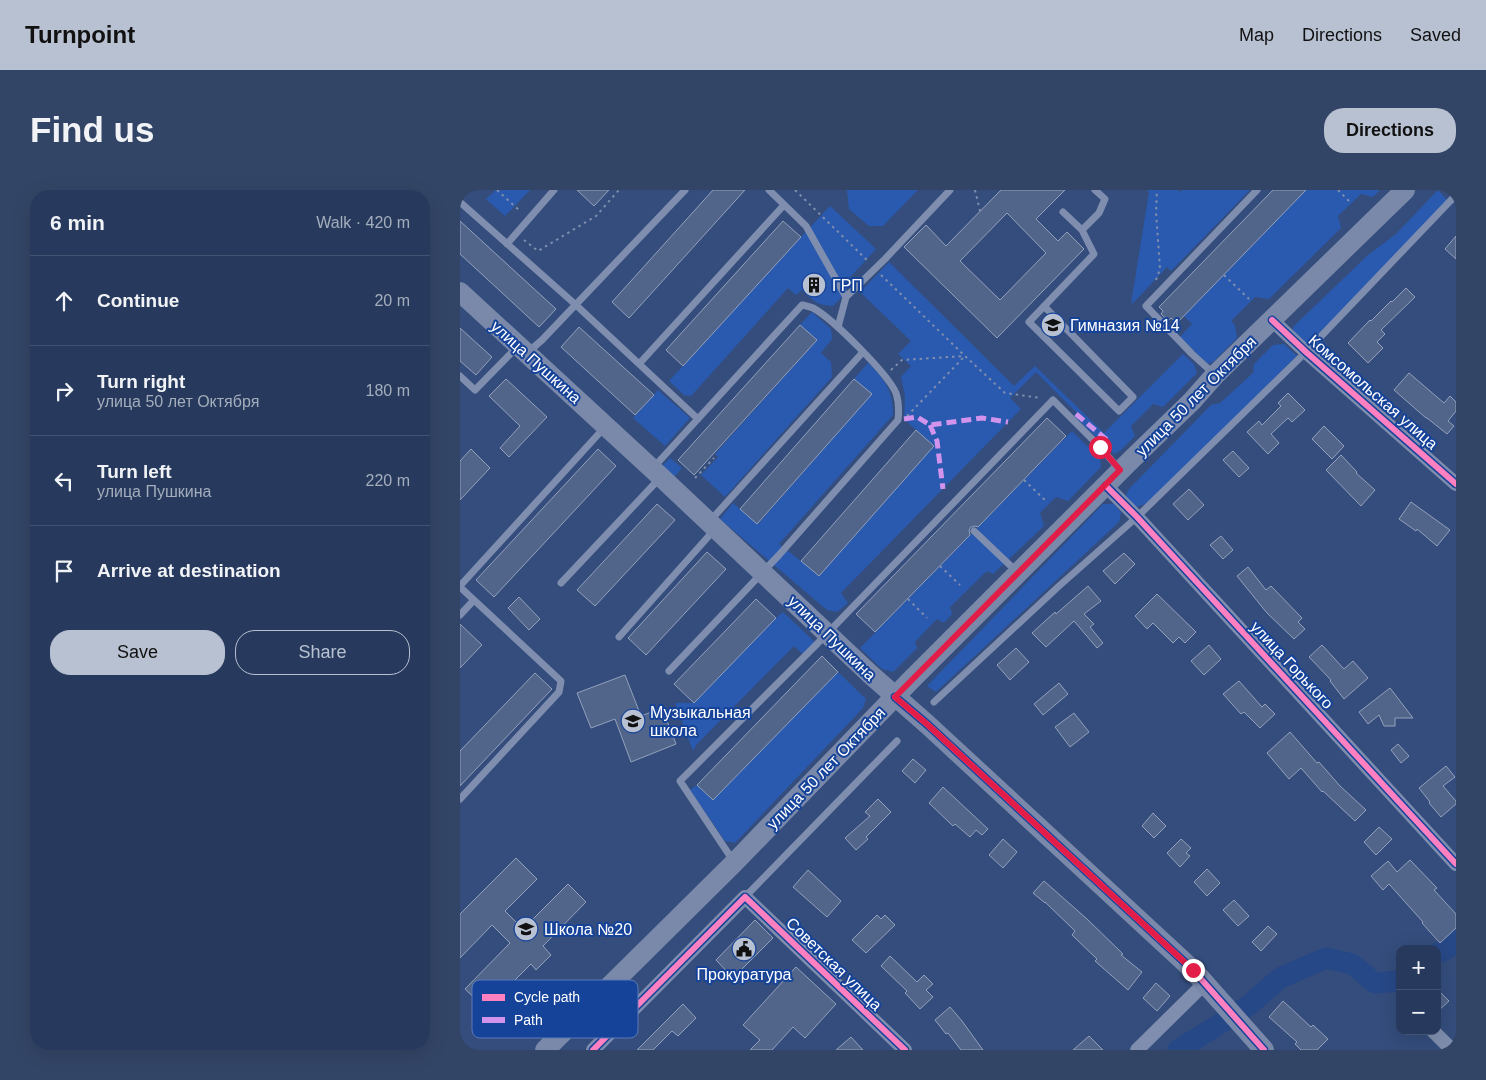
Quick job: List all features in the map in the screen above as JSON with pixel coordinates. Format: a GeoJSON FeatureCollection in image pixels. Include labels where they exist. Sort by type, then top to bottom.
{"type":"FeatureCollection","features":[{"type":"Feature","properties":{"kind":"main road","name":"улица 50 лет Октября"},"geometry":{"type":"LineString","coordinates":[[615,980],[1120,470],[1405,190]]}},
{"type":"Feature","properties":{"kind":"main road","name":"улица Пушкина"},"geometry":{"type":"LineString","coordinates":[[460,292],[713,525],[895,697],[936,732],[1193,970],[1259,1044]]}},
{"type":"Feature","properties":{"kind":"main road","name":"улица 50 лет Октября"},"geometry":{"type":"LineString","coordinates":[[545,1050],[557,1038]]}},
{"type":"Feature","properties":{"kind":"street","name":"Комсомольская улица"},"geometry":{"type":"LineString","coordinates":[[1272,320],[1456,484]]}},
{"type":"Feature","properties":{"kind":"street","name":"улица Горького"},"geometry":{"type":"LineString","coordinates":[[1106,486],[1137,517],[1456,864]]}},
{"type":"Feature","properties":{"kind":"street"},"geometry":{"type":"LineString","coordinates":[[638,1005],[745,897]]}},
{"type":"Feature","properties":{"kind":"street","name":"Советская улица"},"geometry":{"type":"LineString","coordinates":[[745,897],[905,1050]]}},
{"type":"Feature","properties":{"kind":"street"},"geometry":{"type":"LineString","coordinates":[[1137,1050],[1205,983]]}},
{"type":"Feature","properties":{"kind":"street"},"geometry":{"type":"LineString","coordinates":[[1437,1035],[1452,1050]]}},
{"type":"Feature","properties":{"kind":"street"},"geometry":{"type":"LineString","coordinates":[[593,1050],[605,1038]]}},
{"type":"Feature","properties":{"kind":"lane"},"geometry":{"type":"LineString","coordinates":[[507,244],[554,190]]}},
{"type":"Feature","properties":{"kind":"lane"},"geometry":{"type":"LineString","coordinates":[[460,376],[475,390],[523,350],[542,340],[685,190]]}},
{"type":"Feature","properties":{"kind":"lane"},"geometry":{"type":"LineString","coordinates":[[769,190],[806,226],[846,297]]}},
{"type":"Feature","properties":{"kind":"lane"},"geometry":{"type":"LineString","coordinates":[[838,327],[846,297],[950,190]]}},
{"type":"Feature","properties":{"kind":"lane"},"geometry":{"type":"LineString","coordinates":[[1082,230],[1099,213],[1105,199],[1095,190]]}},
{"type":"Feature","properties":{"kind":"lane"},"geometry":{"type":"LineString","coordinates":[[1215,375],[1146,306],[1256,190]]}},
{"type":"Feature","properties":{"kind":"lane"},"geometry":{"type":"LineString","coordinates":[[934,702],[1030,612],[1137,517],[1306,352],[1454,197]]}},
{"type":"Feature","properties":{"kind":"lane"},"geometry":{"type":"LineString","coordinates":[[460,202],[576,305],[698,419]]}},
{"type":"Feature","properties":{"kind":"lane"},"geometry":{"type":"LineString","coordinates":[[639,364],[784,205]]}},
{"type":"Feature","properties":{"kind":"lane"},"geometry":{"type":"LineString","coordinates":[[1044,306],[1133,397],[1119,411],[1029,322],[1044,306],[1094,254],[1082,230],[1063,212]]}},
{"type":"Feature","properties":{"kind":"lane"},"geometry":{"type":"LineString","coordinates":[[561,583],[657,473],[698,419],[802,305],[815,309],[838,327],[885,376],[895,392],[899,407],[898,420],[763,572],[669,671]]}},
{"type":"Feature","properties":{"kind":"lane"},"geometry":{"type":"LineString","coordinates":[[619,637],[863,352]]}},
{"type":"Feature","properties":{"kind":"lane"},"geometry":{"type":"LineString","coordinates":[[734,862],[680,781],[827,633],[1053,400],[1120,470]]}},
{"type":"Feature","properties":{"kind":"lane"},"geometry":{"type":"LineString","coordinates":[[460,799],[559,692],[562,681],[460,586],[606,426]]}},
{"type":"Feature","properties":{"kind":"lane"},"geometry":{"type":"LineString","coordinates":[[974,531],[1018,573]]}},
{"type":"Feature","properties":{"kind":"lane"},"geometry":{"type":"LineString","coordinates":[[460,615],[474,600]]}},
{"type":"Feature","properties":{"kind":"lane"},"geometry":{"type":"LineString","coordinates":[[745,897],[897,741]]}},
{"type":"Feature","properties":{"kind":"path"},"geometry":{"type":"LineString","coordinates":[[497,190],[529,219]]}},
{"type":"Feature","properties":{"kind":"path"},"geometry":{"type":"LineString","coordinates":[[516,233],[538,251],[596,216],[619,190]]}},
{"type":"Feature","properties":{"kind":"path"},"geometry":{"type":"LineString","coordinates":[[795,190],[1005,393],[1053,400]]}},
{"type":"Feature","properties":{"kind":"path"},"geometry":{"type":"LineString","coordinates":[[975,190],[980,211]]}},
{"type":"Feature","properties":{"kind":"path"},"geometry":{"type":"LineString","coordinates":[[1146,306],[1160,270],[1156,212],[1157,190]]}},
{"type":"Feature","properties":{"kind":"path"},"geometry":{"type":"LineString","coordinates":[[1338,190],[1349,201]]}},
{"type":"Feature","properties":{"kind":"path"},"geometry":{"type":"LineString","coordinates":[[1224,274],[1249,299]]}},
{"type":"Feature","properties":{"kind":"path"},"geometry":{"type":"LineString","coordinates":[[885,376],[902,360],[965,356]]}},
{"type":"Feature","properties":{"kind":"path"},"geometry":{"type":"LineString","coordinates":[[898,420],[904,419],[965,356]]}},
{"type":"Feature","properties":{"kind":"path"},"geometry":{"type":"LineString","coordinates":[[695,478],[714,458]]}},
{"type":"Feature","properties":{"kind":"path"},"geometry":{"type":"LineString","coordinates":[[1024,480],[1045,500]]}},
{"type":"Feature","properties":{"kind":"path"},"geometry":{"type":"LineString","coordinates":[[940,566],[960,585]]}},
{"type":"Feature","properties":{"kind":"path"},"geometry":{"type":"LineString","coordinates":[[908,599],[927,618]]}},
{"type":"Feature","properties":{"kind":"shaded area"},"geometry":{"type":"Polygon","coordinates":[[[494,190],[530,190],[505,216],[486,199],[494,190]]]}},
{"type":"Feature","properties":{"kind":"shaded area"},"geometry":{"type":"Polygon","coordinates":[[[847,190],[918,190],[883,226],[869,226],[849,209],[847,190]]]}},
{"type":"Feature","properties":{"kind":"shaded area"},"geometry":{"type":"Polygon","coordinates":[[[1147,190],[1178,190],[1181,192],[1182,190],[1250,190],[1171,271],[1167,267],[1131,304],[1149,192],[1147,190]]]}},
{"type":"Feature","properties":{"kind":"shaded area"},"geometry":{"type":"Polygon","coordinates":[[[1306,190],[1380,190],[1373,197],[1361,194],[1338,216],[1341,228],[1269,299],[1255,297],[1231,321],[1235,325],[1237,338],[1213,362],[1207,364],[1180,337],[1192,324],[1184,316],[1306,190]]]}},
{"type":"Feature","properties":{"kind":"shaded area"},"geometry":{"type":"Polygon","coordinates":[[[1438,190],[1448,201],[1316,339],[1306,344],[1293,335],[1293,327],[1368,255],[1396,234],[1438,190]]]}},
{"type":"Feature","properties":{"kind":"shaded area"},"geometry":{"type":"Polygon","coordinates":[[[830,206],[876,249],[846,282],[847,292],[833,306],[816,302],[802,290],[796,295],[788,288],[691,396],[684,395],[669,381],[830,206]]]}},
{"type":"Feature","properties":{"kind":"shaded area"},"geometry":{"type":"Polygon","coordinates":[[[889,262],[1014,386],[1035,366],[1104,433],[1183,354],[1194,364],[1197,373],[1163,407],[1153,404],[1131,426],[1135,436],[1120,451],[1114,454],[1074,416],[1077,413],[1036,372],[1010,398],[1021,409],[841,593],[848,603],[837,612],[827,610],[720,519],[733,503],[758,524],[872,394],[854,379],[868,363],[879,374],[890,392],[893,415],[779,544],[819,576],[934,446],[904,419],[905,396],[901,377],[911,366],[898,354],[911,341],[860,292],[889,262]]]}},
{"type":"Feature","properties":{"kind":"shaded area"},"geometry":{"type":"Polygon","coordinates":[[[812,312],[831,329],[832,339],[821,353],[831,362],[832,377],[725,497],[701,475],[718,457],[715,454],[817,340],[800,325],[812,312]]]}},
{"type":"Feature","properties":{"kind":"shaded area"},"geometry":{"type":"Polygon","coordinates":[[[1284,344],[1297,356],[1149,503],[1136,507],[1126,497],[1128,490],[1211,405],[1220,403],[1253,373],[1254,364],[1273,345],[1284,344]]]}},
{"type":"Feature","properties":{"kind":"shaded area"},"geometry":{"type":"Polygon","coordinates":[[[658,390],[690,418],[665,446],[633,418],[658,390]]]}},
{"type":"Feature","properties":{"kind":"shaded area"},"geometry":{"type":"Polygon","coordinates":[[[1072,431],[1100,459],[1101,467],[1068,501],[1056,497],[1040,513],[1044,526],[993,574],[987,571],[950,607],[952,614],[944,623],[937,619],[915,642],[917,648],[893,672],[882,669],[860,648],[1072,431]]]}},
{"type":"Feature","properties":{"kind":"shaded area"},"geometry":{"type":"Polygon","coordinates":[[[670,458],[682,468],[672,479],[660,468],[670,458]]]}},
{"type":"Feature","properties":{"kind":"shaded area"},"geometry":{"type":"Polygon","coordinates":[[[1103,504],[1114,504],[1121,512],[1119,522],[936,692],[927,686],[1103,504]]]}},
{"type":"Feature","properties":{"kind":"shaded area"},"geometry":{"type":"Polygon","coordinates":[[[783,612],[817,644],[805,656],[794,646],[697,744],[693,751],[675,703],[694,703],[783,612]]]}},
{"type":"Feature","properties":{"kind":"shaded area"},"geometry":{"type":"Polygon","coordinates":[[[838,672],[866,699],[863,708],[735,843],[725,841],[690,790],[697,785],[713,800],[838,672]]]}},
{"type":"Feature","properties":{"kind":"building"},"geometry":{"type":"Polygon","coordinates":[[[577,190],[609,190],[594,206],[577,190]]]}},
{"type":"Feature","properties":{"kind":"building"},"geometry":{"type":"Polygon","coordinates":[[[713,190],[745,190],[629,318],[612,302],[713,190]]]}},
{"type":"Feature","properties":{"kind":"building"},"geometry":{"type":"Polygon","coordinates":[[[1001,190],[1065,190],[1036,219],[1058,241],[1067,232],[1084,249],[997,338],[904,247],[926,225],[946,246],[1001,190]],[[1007,213],[960,261],[1000,300],[1046,253],[1007,213]]]}},
{"type":"Feature","properties":{"kind":"building"},"geometry":{"type":"Polygon","coordinates":[[[1273,190],[1306,190],[1177,323],[1171,318],[1168,321],[1161,314],[1163,311],[1159,307],[1273,190]]]}},
{"type":"Feature","properties":{"kind":"building"},"geometry":{"type":"Polygon","coordinates":[[[460,221],[556,309],[539,327],[460,254],[460,221]]]}},
{"type":"Feature","properties":{"kind":"building"},"geometry":{"type":"Polygon","coordinates":[[[783,221],[801,237],[683,366],[666,350],[783,221]]]}},
{"type":"Feature","properties":{"kind":"building"},"geometry":{"type":"Polygon","coordinates":[[[1456,236],[1456,259],[1445,249],[1456,236]]]}},
{"type":"Feature","properties":{"kind":"building","name":"ГРП"},"geometry":{"type":"Polygon","coordinates":[[[814,273],[826,285],[814,297],[802,285],[814,273]]]}},
{"type":"Feature","properties":{"kind":"building"},"geometry":{"type":"Polygon","coordinates":[[[1406,288],[1415,297],[1381,330],[1385,334],[1377,342],[1383,348],[1368,363],[1348,343],[1370,320],[1406,288]]]}},
{"type":"Feature","properties":{"kind":"building"},"geometry":{"type":"Polygon","coordinates":[[[800,325],[817,340],[694,475],[678,460],[800,325]]]}},
{"type":"Feature","properties":{"kind":"building"},"geometry":{"type":"Polygon","coordinates":[[[579,327],[654,395],[635,415],[561,347],[579,327]]]}},
{"type":"Feature","properties":{"kind":"building"},"geometry":{"type":"Polygon","coordinates":[[[460,328],[492,357],[476,375],[460,361],[460,328]]]}},
{"type":"Feature","properties":{"kind":"building"},"geometry":{"type":"Polygon","coordinates":[[[1409,373],[1444,403],[1450,396],[1456,402],[1456,411],[1448,421],[1454,426],[1447,434],[1394,390],[1409,373]]]}},
{"type":"Feature","properties":{"kind":"building"},"geometry":{"type":"Polygon","coordinates":[[[506,379],[547,417],[509,457],[500,448],[520,426],[489,396],[506,379]]]}},
{"type":"Feature","properties":{"kind":"building"},"geometry":{"type":"Polygon","coordinates":[[[854,379],[872,394],[757,524],[740,509],[854,379]]]}},
{"type":"Feature","properties":{"kind":"building"},"geometry":{"type":"Polygon","coordinates":[[[1288,393],[1305,410],[1292,422],[1288,418],[1271,434],[1279,443],[1268,454],[1247,432],[1259,421],[1262,425],[1281,406],[1278,403],[1288,393]]]}},
{"type":"Feature","properties":{"kind":"building"},"geometry":{"type":"Polygon","coordinates":[[[1047,418],[1066,436],[978,527],[971,527],[969,530],[970,535],[875,632],[856,614],[1047,418]]]}},
{"type":"Feature","properties":{"kind":"building"},"geometry":{"type":"Polygon","coordinates":[[[1324,426],[1344,446],[1332,459],[1312,439],[1324,426]]]}},
{"type":"Feature","properties":{"kind":"building"},"geometry":{"type":"Polygon","coordinates":[[[916,430],[934,446],[819,576],[801,561],[916,430]]]}},
{"type":"Feature","properties":{"kind":"building"},"geometry":{"type":"Polygon","coordinates":[[[471,449],[490,468],[460,500],[460,461],[471,449]]]}},
{"type":"Feature","properties":{"kind":"building"},"geometry":{"type":"Polygon","coordinates":[[[598,449],[616,466],[494,597],[476,580],[598,449]]]}},
{"type":"Feature","properties":{"kind":"building"},"geometry":{"type":"Polygon","coordinates":[[[1233,451],[1249,468],[1239,477],[1223,460],[1233,451]]]}},
{"type":"Feature","properties":{"kind":"building"},"geometry":{"type":"Polygon","coordinates":[[[1341,455],[1356,473],[1375,490],[1361,506],[1326,470],[1341,455]]]}},
{"type":"Feature","properties":{"kind":"building"},"geometry":{"type":"Polygon","coordinates":[[[1189,489],[1204,505],[1188,520],[1173,504],[1189,489]]]}},
{"type":"Feature","properties":{"kind":"building"},"geometry":{"type":"Polygon","coordinates":[[[1411,502],[1450,530],[1437,546],[1417,529],[1416,531],[1399,519],[1411,502]]]}},
{"type":"Feature","properties":{"kind":"building"},"geometry":{"type":"Polygon","coordinates":[[[657,504],[675,520],[595,606],[577,590],[657,504]]]}},
{"type":"Feature","properties":{"kind":"building"},"geometry":{"type":"Polygon","coordinates":[[[1221,536],[1233,550],[1223,559],[1210,545],[1221,536]]]}},
{"type":"Feature","properties":{"kind":"building"},"geometry":{"type":"Polygon","coordinates":[[[707,552],[726,569],[646,655],[628,638],[707,552]]]}},
{"type":"Feature","properties":{"kind":"building"},"geometry":{"type":"Polygon","coordinates":[[[1124,553],[1135,564],[1115,584],[1103,571],[1124,553]]]}},
{"type":"Feature","properties":{"kind":"building"},"geometry":{"type":"Polygon","coordinates":[[[1248,567],[1266,590],[1271,586],[1302,618],[1298,622],[1305,629],[1294,639],[1267,613],[1237,576],[1248,567]]]}},
{"type":"Feature","properties":{"kind":"building"},"geometry":{"type":"Polygon","coordinates":[[[1088,586],[1101,601],[1084,614],[1094,624],[1090,627],[1103,643],[1097,648],[1074,621],[1046,647],[1032,633],[1088,586]]]}},
{"type":"Feature","properties":{"kind":"building"},"geometry":{"type":"Polygon","coordinates":[[[1157,594],[1196,632],[1185,643],[1179,637],[1173,643],[1153,623],[1147,629],[1135,616],[1157,594]]]}},
{"type":"Feature","properties":{"kind":"building"},"geometry":{"type":"Polygon","coordinates":[[[519,597],[540,619],[529,630],[508,608],[519,597]]]}},
{"type":"Feature","properties":{"kind":"building"},"geometry":{"type":"Polygon","coordinates":[[[756,599],[776,618],[694,703],[674,684],[756,599]]]}},
{"type":"Feature","properties":{"kind":"building"},"geometry":{"type":"Polygon","coordinates":[[[460,624],[482,645],[460,668],[460,624]]]}},
{"type":"Feature","properties":{"kind":"building"},"geometry":{"type":"Polygon","coordinates":[[[1209,645],[1221,659],[1204,675],[1191,661],[1209,645]]]}},
{"type":"Feature","properties":{"kind":"building"},"geometry":{"type":"Polygon","coordinates":[[[1322,645],[1344,669],[1353,661],[1368,678],[1344,699],[1331,680],[1309,657],[1322,645]]]}},
{"type":"Feature","properties":{"kind":"building"},"geometry":{"type":"Polygon","coordinates":[[[1016,648],[1029,662],[1010,680],[997,665],[1016,648]]]}},
{"type":"Feature","properties":{"kind":"building"},"geometry":{"type":"Polygon","coordinates":[[[822,656],[838,672],[713,800],[697,785],[822,656]]]}},
{"type":"Feature","properties":{"kind":"building"},"geometry":{"type":"Polygon","coordinates":[[[535,673],[552,689],[460,786],[460,751],[535,673]]]}},
{"type":"Feature","properties":{"kind":"building"},"geometry":{"type":"Polygon","coordinates":[[[625,675],[641,716],[662,708],[676,744],[631,762],[615,719],[591,728],[577,693],[625,675]]]}},
{"type":"Feature","properties":{"kind":"building"},"geometry":{"type":"Polygon","coordinates":[[[1239,681],[1262,707],[1265,704],[1275,714],[1260,728],[1244,712],[1241,714],[1223,694],[1239,681]]]}},
{"type":"Feature","properties":{"kind":"building"},"geometry":{"type":"Polygon","coordinates":[[[1059,683],[1068,694],[1043,715],[1034,704],[1059,683]]]}},
{"type":"Feature","properties":{"kind":"building"},"geometry":{"type":"Polygon","coordinates":[[[1390,688],[1413,718],[1395,718],[1395,726],[1384,726],[1379,715],[1368,724],[1359,712],[1390,688]]]}},
{"type":"Feature","properties":{"kind":"building"},"geometry":{"type":"Polygon","coordinates":[[[1074,713],[1089,732],[1070,747],[1055,727],[1074,713]]]}},
{"type":"Feature","properties":{"kind":"building"},"geometry":{"type":"Polygon","coordinates":[[[1290,732],[1317,763],[1319,762],[1340,786],[1366,810],[1355,821],[1322,792],[1301,768],[1289,779],[1267,753],[1290,732]]]}},
{"type":"Feature","properties":{"kind":"building"},"geometry":{"type":"Polygon","coordinates":[[[1398,744],[1409,756],[1401,763],[1391,750],[1398,744]]]}},
{"type":"Feature","properties":{"kind":"building"},"geometry":{"type":"Polygon","coordinates":[[[913,759],[926,770],[915,783],[902,771],[913,759]]]}},
{"type":"Feature","properties":{"kind":"building"},"geometry":{"type":"Polygon","coordinates":[[[1446,766],[1455,777],[1443,786],[1456,801],[1456,804],[1441,817],[1419,788],[1446,766]]]}},
{"type":"Feature","properties":{"kind":"building"},"geometry":{"type":"Polygon","coordinates":[[[943,787],[988,829],[982,835],[976,830],[970,837],[955,824],[953,826],[929,803],[943,787]]]}},
{"type":"Feature","properties":{"kind":"building"},"geometry":{"type":"Polygon","coordinates":[[[878,799],[891,812],[856,850],[845,838],[870,816],[865,812],[878,799]]]}},
{"type":"Feature","properties":{"kind":"building"},"geometry":{"type":"Polygon","coordinates":[[[1153,813],[1166,826],[1154,838],[1142,826],[1153,813]]]}},
{"type":"Feature","properties":{"kind":"building"},"geometry":{"type":"Polygon","coordinates":[[[1379,827],[1392,839],[1376,855],[1364,842],[1379,827]]]}},
{"type":"Feature","properties":{"kind":"building"},"geometry":{"type":"Polygon","coordinates":[[[1003,839],[1017,852],[1003,868],[989,855],[1003,839]]]}},
{"type":"Feature","properties":{"kind":"building"},"geometry":{"type":"Polygon","coordinates":[[[1181,839],[1191,848],[1186,853],[1190,856],[1180,867],[1167,853],[1181,839]]]}},
{"type":"Feature","properties":{"kind":"building"},"geometry":{"type":"Polygon","coordinates":[[[516,858],[537,879],[505,911],[523,929],[568,884],[586,902],[543,946],[551,955],[536,970],[531,964],[515,980],[474,980],[510,943],[492,925],[460,958],[460,914],[516,858]]]}},
{"type":"Feature","properties":{"kind":"building"},"geometry":{"type":"Polygon","coordinates":[[[1410,860],[1437,888],[1434,890],[1456,914],[1456,928],[1440,943],[1389,884],[1383,890],[1371,876],[1388,861],[1397,872],[1410,860]]]}},
{"type":"Feature","properties":{"kind":"building"},"geometry":{"type":"Polygon","coordinates":[[[1207,869],[1220,883],[1207,896],[1194,882],[1207,869]]]}},
{"type":"Feature","properties":{"kind":"building"},"geometry":{"type":"Polygon","coordinates":[[[808,870],[841,901],[827,917],[793,887],[808,870]]]}},
{"type":"Feature","properties":{"kind":"building"},"geometry":{"type":"Polygon","coordinates":[[[1044,881],[1087,919],[1123,954],[1121,955],[1142,972],[1128,990],[1095,961],[1097,959],[1072,935],[1075,931],[1033,893],[1044,881]]]}},
{"type":"Feature","properties":{"kind":"building"},"geometry":{"type":"Polygon","coordinates":[[[1234,900],[1249,916],[1238,926],[1223,910],[1234,900]]]}},
{"type":"Feature","properties":{"kind":"building"},"geometry":{"type":"Polygon","coordinates":[[[877,915],[881,919],[885,915],[895,925],[866,953],[852,940],[877,915]]]}},
{"type":"Feature","properties":{"kind":"building","name":"Прокуратура"},"geometry":{"type":"Polygon","coordinates":[[[755,920],[773,938],[733,978],[716,960],[755,920]]]}},
{"type":"Feature","properties":{"kind":"building"},"geometry":{"type":"Polygon","coordinates":[[[1268,926],[1277,934],[1261,951],[1252,942],[1268,926]]]}},
{"type":"Feature","properties":{"kind":"building"},"geometry":{"type":"Polygon","coordinates":[[[890,956],[917,982],[924,975],[933,984],[926,990],[933,997],[920,1009],[905,993],[907,991],[881,966],[890,956]]]}},
{"type":"Feature","properties":{"kind":"building"},"geometry":{"type":"Polygon","coordinates":[[[796,967],[836,1004],[805,1038],[793,1027],[772,1050],[750,1050],[760,1040],[743,1025],[796,967]]]}},
{"type":"Feature","properties":{"kind":"building"},"geometry":{"type":"Polygon","coordinates":[[[472,982],[472,996],[465,989],[472,982]]]}},
{"type":"Feature","properties":{"kind":"building"},"geometry":{"type":"Polygon","coordinates":[[[1156,983],[1170,996],[1157,1011],[1143,998],[1156,983]]]}},
{"type":"Feature","properties":{"kind":"building"},"geometry":{"type":"Polygon","coordinates":[[[1441,993],[1449,1001],[1441,1008],[1441,993]]]}},
{"type":"Feature","properties":{"kind":"building"},"geometry":{"type":"Polygon","coordinates":[[[1283,1001],[1311,1027],[1313,1025],[1328,1039],[1317,1050],[1301,1050],[1295,1044],[1297,1042],[1269,1017],[1283,1001]]]}},
{"type":"Feature","properties":{"kind":"building"},"geometry":{"type":"Polygon","coordinates":[[[683,1004],[696,1018],[678,1036],[672,1031],[653,1050],[637,1050],[683,1004]]]}},
{"type":"Feature","properties":{"kind":"building"},"geometry":{"type":"Polygon","coordinates":[[[950,1007],[983,1050],[961,1050],[935,1020],[950,1007]]]}},
{"type":"Feature","properties":{"kind":"building"},"geometry":{"type":"Polygon","coordinates":[[[1089,1036],[1103,1050],[1073,1050],[1089,1036]]]}},
{"type":"Feature","properties":{"kind":"building"},"geometry":{"type":"Polygon","coordinates":[[[851,1037],[863,1050],[836,1050],[851,1037]]]}},
{"type":"Feature","properties":{"kind":"waterway"},"geometry":{"type":"LineString","coordinates":[[1441,952],[1456,941]]}},
{"type":"Feature","properties":{"kind":"waterway"},"geometry":{"type":"LineString","coordinates":[[1178,1050],[1248,1006],[1280,978],[1326,958],[1352,964],[1375,983],[1396,981]]}},
{"type":"Feature","properties":{"kind":"marked path"},"geometry":{"type":"LineString","coordinates":[[1076,414],[1107,440]]}},
{"type":"Feature","properties":{"kind":"marked path"},"geometry":{"type":"LineString","coordinates":[[904,419],[917,417],[930,425],[982,418],[1008,422]]}},
{"type":"Feature","properties":{"kind":"marked path"},"geometry":{"type":"LineString","coordinates":[[930,425],[937,441],[943,489]]}},
{"type":"Feature","properties":{"kind":"cycle path"},"geometry":{"type":"LineString","coordinates":[[1272,320],[1456,484]]}},
{"type":"Feature","properties":{"kind":"cycle path"},"geometry":{"type":"LineString","coordinates":[[1106,486],[1137,517],[1456,864]]}},
{"type":"Feature","properties":{"kind":"cycle path"},"geometry":{"type":"LineString","coordinates":[[895,697],[928,725],[1193,970],[1264,1050]]}},
{"type":"Feature","properties":{"kind":"cycle path"},"geometry":{"type":"LineString","coordinates":[[638,1005],[745,897],[905,1050]]}},
{"type":"Feature","properties":{"kind":"cycle path"},"geometry":{"type":"LineString","coordinates":[[593,1050],[605,1038]]}},
{"type":"Feature","properties":{"kind":"place","name":"ГРП"},"geometry":{"type":"Point","coordinates":[814,285]}},
{"type":"Feature","properties":{"kind":"place","name":"Гимназия №14"},"geometry":{"type":"Point","coordinates":[1053,325]}},
{"type":"Feature","properties":{"kind":"place","name":"Музыкальная школа"},"geometry":{"type":"Point","coordinates":[633,721]}},
{"type":"Feature","properties":{"kind":"place","name":"Школа №20"},"geometry":{"type":"Point","coordinates":[526,929]}},
{"type":"Feature","properties":{"kind":"place","name":"Прокуратура"},"geometry":{"type":"Point","coordinates":[744,949]}},
{"type":"Feature","properties":{"kind":"route"},"geometry":{"type":"LineString","coordinates":[[1100,447],[1120,470],[895,697],[928,725],[1193,970]]}}]}
